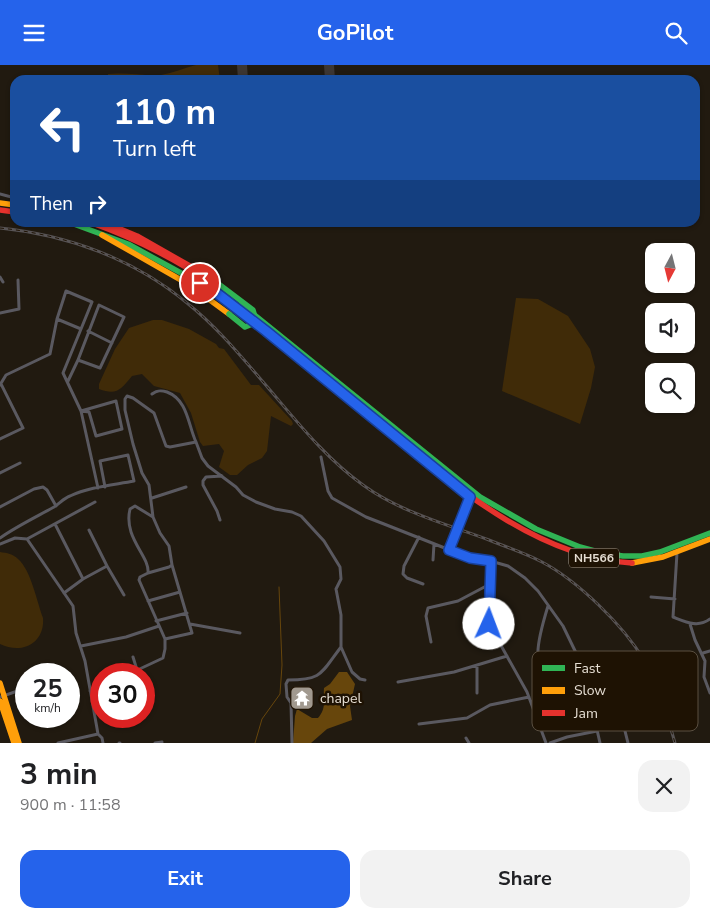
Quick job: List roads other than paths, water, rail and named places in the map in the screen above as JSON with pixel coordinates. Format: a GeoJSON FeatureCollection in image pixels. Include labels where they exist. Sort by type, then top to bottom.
{"type":"FeatureCollection","features":[{"type":"Feature","properties":{"kind":"highway","name":"NH566"},"geometry":{"type":"LineString","coordinates":[[83,227],[99,232],[155,258],[214,291],[470,497],[484,507],[538,535],[589,556],[615,562],[634,563],[656,560],[710,539]]}},
{"type":"Feature","properties":{"kind":"highway","name":"NH566"},"geometry":{"type":"LineString","coordinates":[[105,227],[185,266],[223,290],[493,506],[562,540],[587,550],[608,555],[628,557],[655,554],[710,533]]}},
{"type":"Feature","properties":{"kind":"highway"},"geometry":{"type":"LineString","coordinates":[[99,232],[107,240],[155,265],[208,298],[242,325],[249,326],[254,320],[253,310],[208,276],[115,227]]}},
{"type":"Feature","properties":{"kind":"highway"},"geometry":{"type":"LineString","coordinates":[[0,683],[1,697],[14,743]]}},
{"type":"Feature","properties":{"kind":"highway"},"geometry":{"type":"LineString","coordinates":[[1,697],[19,743]]}},
{"type":"Feature","properties":{"kind":"street"},"geometry":{"type":"LineString","coordinates":[[0,277],[3,282]]}},
{"type":"Feature","properties":{"kind":"street"},"geometry":{"type":"LineString","coordinates":[[0,313],[19,309],[18,279]]}},
{"type":"Feature","properties":{"kind":"street"},"geometry":{"type":"LineString","coordinates":[[0,439],[23,428],[0,385],[6,375],[50,353],[57,319],[66,291],[92,303],[63,373],[81,411],[98,488]]}},
{"type":"Feature","properties":{"kind":"street"},"geometry":{"type":"LineString","coordinates":[[68,382],[99,305],[124,317],[100,369],[78,360]]}},
{"type":"Feature","properties":{"kind":"street"},"geometry":{"type":"LineString","coordinates":[[57,319],[81,329]]}},
{"type":"Feature","properties":{"kind":"street"},"geometry":{"type":"LineString","coordinates":[[88,331],[112,343]]}},
{"type":"Feature","properties":{"kind":"street"},"geometry":{"type":"LineString","coordinates":[[152,394],[155,391],[168,392],[186,410],[196,442],[208,466],[223,476],[243,495],[256,502],[302,516],[324,541],[340,567],[341,579],[336,589],[341,615],[341,647],[352,672],[360,679],[365,680]]}},
{"type":"Feature","properties":{"kind":"street"},"geometry":{"type":"LineString","coordinates":[[165,639],[192,633],[172,565],[169,545],[160,533],[154,517],[149,485],[142,473],[129,431],[125,399],[127,396],[132,398],[154,413],[166,446],[170,447],[196,442]]}},
{"type":"Feature","properties":{"kind":"street"},"geometry":{"type":"LineString","coordinates":[[116,401],[122,429],[96,436],[89,412],[81,411],[116,401]]}},
{"type":"Feature","properties":{"kind":"street"},"geometry":{"type":"LineString","coordinates":[[0,538],[14,528],[56,506],[68,496],[134,481],[128,455],[100,461],[105,487]]}},
{"type":"Feature","properties":{"kind":"street"},"geometry":{"type":"LineString","coordinates":[[321,457],[328,491],[332,498],[366,517],[470,558],[491,561],[508,567],[526,578],[538,591],[563,626],[575,651]]}},
{"type":"Feature","properties":{"kind":"street"},"geometry":{"type":"LineString","coordinates":[[0,473],[20,463]]}},
{"type":"Feature","properties":{"kind":"street"},"geometry":{"type":"LineString","coordinates":[[220,520],[203,485],[203,481],[206,477],[223,476]]}},
{"type":"Feature","properties":{"kind":"street"},"geometry":{"type":"LineString","coordinates":[[0,507],[34,489],[43,487],[47,490],[56,506]]}},
{"type":"Feature","properties":{"kind":"street"},"geometry":{"type":"LineString","coordinates":[[152,498],[186,487]]}},
{"type":"Feature","properties":{"kind":"street"},"geometry":{"type":"LineString","coordinates":[[449,550],[470,497],[470,489]]}},
{"type":"Feature","properties":{"kind":"street"},"geometry":{"type":"LineString","coordinates":[[0,544],[15,538],[27,539],[95,502]]}},
{"type":"Feature","properties":{"kind":"street"},"geometry":{"type":"LineString","coordinates":[[148,573],[148,567],[134,541],[128,519],[130,509],[135,506],[154,517]]}},
{"type":"Feature","properties":{"kind":"street"},"geometry":{"type":"LineString","coordinates":[[55,524],[83,579]]}},
{"type":"Feature","properties":{"kind":"street"},"geometry":{"type":"LineString","coordinates":[[89,530],[124,595]]}},
{"type":"Feature","properties":{"kind":"street"},"geometry":{"type":"LineString","coordinates":[[419,537],[404,566],[403,574],[407,579],[423,584]]}},
{"type":"Feature","properties":{"kind":"street"},"geometry":{"type":"LineString","coordinates":[[27,539],[73,606],[76,633],[82,647],[90,691]]}},
{"type":"Feature","properties":{"kind":"street"},"geometry":{"type":"LineString","coordinates":[[433,560],[434,543]]}},
{"type":"Feature","properties":{"kind":"street"},"geometry":{"type":"LineString","coordinates":[[677,553],[673,617],[690,624],[706,622],[710,619]]}},
{"type":"Feature","properties":{"kind":"street"},"geometry":{"type":"LineString","coordinates":[[491,561],[489,624],[531,701]]}},
{"type":"Feature","properties":{"kind":"street"},"geometry":{"type":"LineString","coordinates":[[152,663],[163,658],[165,639],[139,580],[140,577],[148,573],[172,565]]}},
{"type":"Feature","properties":{"kind":"street"},"geometry":{"type":"LineString","coordinates":[[64,593],[83,579],[107,566]]}},
{"type":"Feature","properties":{"kind":"street"},"geometry":{"type":"LineString","coordinates":[[431,642],[426,616],[428,608],[458,601],[490,584]]}},
{"type":"Feature","properties":{"kind":"street"},"geometry":{"type":"LineString","coordinates":[[148,601],[180,592]]}},
{"type":"Feature","properties":{"kind":"street"},"geometry":{"type":"LineString","coordinates":[[651,597],[675,599]]}},
{"type":"Feature","properties":{"kind":"street"},"geometry":{"type":"LineString","coordinates":[[538,651],[544,616],[548,605]]}},
{"type":"Feature","properties":{"kind":"street"},"geometry":{"type":"LineString","coordinates":[[156,621],[186,613]]}},
{"type":"Feature","properties":{"kind":"street"},"geometry":{"type":"LineString","coordinates":[[190,624],[240,633]]}},
{"type":"Feature","properties":{"kind":"street"},"geometry":{"type":"LineString","coordinates":[[690,624],[695,640],[703,653],[705,661],[704,677],[710,693]]}},
{"type":"Feature","properties":{"kind":"street"},"geometry":{"type":"LineString","coordinates":[[82,647],[126,637],[159,626]]}},
{"type":"Feature","properties":{"kind":"street"},"geometry":{"type":"LineString","coordinates":[[292,743],[291,703],[287,697],[286,683],[288,680],[303,681],[317,677],[341,647]]}},
{"type":"Feature","properties":{"kind":"street"},"geometry":{"type":"LineString","coordinates":[[703,653],[710,651]]}},
{"type":"Feature","properties":{"kind":"street"},"geometry":{"type":"LineString","coordinates":[[398,682],[476,665],[507,656]]}},
{"type":"Feature","properties":{"kind":"street"},"geometry":{"type":"LineString","coordinates":[[133,657],[135,663]]}},
{"type":"Feature","properties":{"kind":"street"},"geometry":{"type":"LineString","coordinates":[[476,665],[477,693]]}},
{"type":"Feature","properties":{"kind":"street"},"geometry":{"type":"LineString","coordinates":[[1,697],[15,692]]}},
{"type":"Feature","properties":{"kind":"street"},"geometry":{"type":"LineString","coordinates":[[419,725],[467,718],[490,705],[529,697]]}},
{"type":"Feature","properties":{"kind":"street"},"geometry":{"type":"LineString","coordinates":[[97,728],[103,743]]}},
{"type":"Feature","properties":{"kind":"street"},"geometry":{"type":"LineString","coordinates":[[543,731],[548,743],[597,731],[600,743]]}},
{"type":"Feature","properties":{"kind":"street"},"geometry":{"type":"LineString","coordinates":[[58,743],[98,734]]}},
{"type":"Feature","properties":{"kind":"street"},"geometry":{"type":"LineString","coordinates":[[466,738],[468,743]]}},
{"type":"Feature","properties":{"kind":"street"},"geometry":{"type":"LineString","coordinates":[[155,743],[162,742]]}},
{"type":"Feature","properties":{"kind":"waterway"},"geometry":{"type":"LineString","coordinates":[[255,743],[262,719],[280,694],[282,665],[279,587]]}},
{"type":"Feature","properties":{"kind":"railway"},"geometry":{"type":"LineString","coordinates":[[0,228],[25,231],[75,243],[122,262],[167,287],[218,331],[323,450],[363,485],[392,503],[522,553],[556,570],[599,605],[638,651]]}},
{"type":"Feature","properties":{"kind":"railway"},"geometry":{"type":"LineString","coordinates":[[671,731],[675,743]]}},
{"type":"Feature","properties":{"kind":"place","name":"chapel"},"geometry":{"type":"Point","coordinates":[302,698]}}]}
